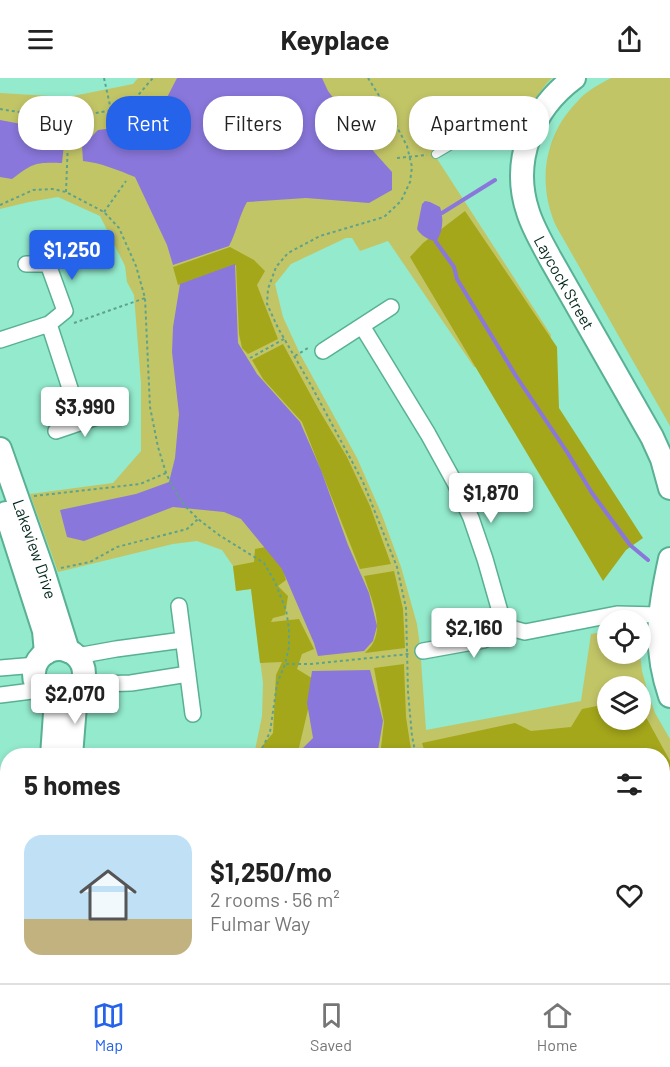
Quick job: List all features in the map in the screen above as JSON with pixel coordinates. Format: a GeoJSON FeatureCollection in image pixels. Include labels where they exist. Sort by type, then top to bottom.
{"type":"FeatureCollection","features":[{"type":"Feature","properties":{"kind":"street","name":"Laycock Street"},"geometry":{"type":"LineString","coordinates":[[549,101],[574,78]]}},
{"type":"Feature","properties":{"kind":"street","name":"Laycock Street"},"geometry":{"type":"LineString","coordinates":[[526,150],[522,180],[528,212],[534,228],[652,437],[662,459],[670,488]]}},
{"type":"Feature","properties":{"kind":"street"},"geometry":{"type":"LineString","coordinates":[[0,340],[49,324],[65,311],[48,264],[26,264]]}},
{"type":"Feature","properties":{"kind":"street"},"geometry":{"type":"LineString","coordinates":[[322,351],[391,307]]}},
{"type":"Feature","properties":{"kind":"street"},"geometry":{"type":"LineString","coordinates":[[49,324],[81,422]]}},
{"type":"Feature","properties":{"kind":"street"},"geometry":{"type":"LineString","coordinates":[[362,326],[455,483],[471,518],[486,559],[501,615],[507,625],[525,632],[617,614],[659,615]]}},
{"type":"Feature","properties":{"kind":"street"},"geometry":{"type":"LineString","coordinates":[[57,431],[103,415]]}},
{"type":"Feature","properties":{"kind":"street","name":"Lakeview Drive"},"geometry":{"type":"LineString","coordinates":[[0,452],[10,500],[33,557],[57,656]]}},
{"type":"Feature","properties":{"kind":"street","name":"Lakeview Drive"},"geometry":{"type":"LineString","coordinates":[[33,557],[44,631],[57,656]]}},
{"type":"Feature","properties":{"kind":"street"},"geometry":{"type":"LineString","coordinates":[[670,559],[659,615],[662,668],[670,696]]}},
{"type":"Feature","properties":{"kind":"street"},"geometry":{"type":"LineString","coordinates":[[179,606],[193,714]]}},
{"type":"Feature","properties":{"kind":"street"},"geometry":{"type":"LineString","coordinates":[[423,651],[484,640],[507,625]]}},
{"type":"Feature","properties":{"kind":"street"},"geometry":{"type":"LineString","coordinates":[[0,668],[57,656],[183,640]]}},
{"type":"Feature","properties":{"kind":"street"},"geometry":{"type":"LineString","coordinates":[[57,656],[83,666],[85,672],[83,683],[78,691],[72,748]]}},
{"type":"Feature","properties":{"kind":"street"},"geometry":{"type":"LineString","coordinates":[[53,748],[55,713],[46,694],[35,682],[34,674],[57,656]]}},
{"type":"Feature","properties":{"kind":"street"},"geometry":{"type":"LineString","coordinates":[[0,696],[46,694],[60,699],[69,698],[78,691],[99,684],[131,683],[188,674]]}},
{"type":"Feature","properties":{"kind":"lane"},"geometry":{"type":"LineString","coordinates":[[436,154],[443,150]]}},
{"type":"Feature","properties":{"kind":"path"},"geometry":{"type":"LineString","coordinates":[[104,78],[108,96]]}},
{"type":"Feature","properties":{"kind":"path"},"geometry":{"type":"LineString","coordinates":[[136,96],[153,78]]}},
{"type":"Feature","properties":{"kind":"path"},"geometry":{"type":"LineString","coordinates":[[368,78],[407,146],[412,167],[410,182],[401,201],[384,217],[320,236],[288,253],[276,267],[268,289],[267,304],[363,482],[397,567],[406,608],[410,709],[415,748]]}},
{"type":"Feature","properties":{"kind":"path"},"geometry":{"type":"LineString","coordinates":[[0,109],[18,112]]}},
{"type":"Feature","properties":{"kind":"path"},"geometry":{"type":"LineString","coordinates":[[66,192],[68,150]]}},
{"type":"Feature","properties":{"kind":"path"},"geometry":{"type":"LineString","coordinates":[[397,158],[436,154]]}},
{"type":"Feature","properties":{"kind":"path"},"geometry":{"type":"LineString","coordinates":[[104,212],[126,181]]}},
{"type":"Feature","properties":{"kind":"path"},"geometry":{"type":"LineString","coordinates":[[0,205],[33,190],[53,189],[66,192],[104,212],[119,228],[136,266],[145,298],[150,407],[166,473],[184,505],[198,519],[208,528],[264,563],[275,582],[286,610],[289,647],[277,684],[270,732],[262,748]]}},
{"type":"Feature","properties":{"kind":"path"},"geometry":{"type":"LineString","coordinates":[[71,324],[145,298]]}},
{"type":"Feature","properties":{"kind":"path"},"geometry":{"type":"LineString","coordinates":[[250,358],[284,339]]}},
{"type":"Feature","properties":{"kind":"path"},"geometry":{"type":"LineString","coordinates":[[10,500],[140,484],[166,473]]}},
{"type":"Feature","properties":{"kind":"path"},"geometry":{"type":"LineString","coordinates":[[33,557],[90,562],[117,548],[187,529],[198,519]]}},
{"type":"Feature","properties":{"kind":"path"},"geometry":{"type":"LineString","coordinates":[[285,664],[310,664],[407,655]]}},
{"type":"Feature","properties":{"kind":"green space"},"geometry":{"type":"Polygon","coordinates":[[[138,78],[552,78],[537,96],[409,96],[409,150],[436,150],[432,151],[551,335],[545,377],[474,367],[388,241],[360,251],[352,238],[346,238],[291,264],[275,284],[283,317],[300,354],[357,458],[382,515],[401,567],[417,624],[426,730],[581,701],[591,634],[597,633],[597,664],[641,664],[643,676],[597,676],[597,730],[651,730],[651,702],[670,739],[670,748],[255,748],[262,716],[263,683],[251,589],[236,591],[233,566],[222,550],[197,541],[173,544],[58,572],[30,494],[113,483],[141,451],[141,384],[134,295],[127,282],[125,266],[100,216],[58,197],[0,209],[0,93],[51,96],[18,96],[18,150],[94,150],[94,96],[73,96],[133,84],[138,78]]]}},
{"type":"Feature","properties":{"kind":"green space"},"geometry":{"type":"Polygon","coordinates":[[[611,78],[670,78],[670,426],[556,226],[547,194],[547,161],[557,129],[581,98],[611,78]]]}},
{"type":"Feature","properties":{"kind":"shaded area"},"geometry":{"type":"Polygon","coordinates":[[[177,78],[322,78],[332,96],[315,96],[315,150],[373,150],[392,172],[392,190],[369,203],[306,198],[247,202],[229,246],[173,265],[167,245],[135,177],[103,165],[83,161],[82,150],[94,150],[94,134],[98,130],[106,129],[106,150],[191,150],[191,96],[168,96],[177,78]]]}},
{"type":"Feature","properties":{"kind":"shaded area"},"geometry":{"type":"Polygon","coordinates":[[[0,120],[18,123],[18,150],[63,150],[62,163],[35,165],[12,179],[0,177],[0,120]]]}},
{"type":"Feature","properties":{"kind":"shaded area"},"geometry":{"type":"Polygon","coordinates":[[[425,201],[440,207],[441,230],[436,242],[425,237],[417,229],[422,204],[425,201]]]}},
{"type":"Feature","properties":{"kind":"shaded area"},"geometry":{"type":"Polygon","coordinates":[[[465,211],[557,347],[559,408],[643,538],[626,550],[603,581],[410,257],[423,243],[465,211]]]}},
{"type":"Feature","properties":{"kind":"shaded area"},"geometry":{"type":"Polygon","coordinates":[[[230,247],[254,260],[265,271],[257,285],[278,339],[248,354],[242,348],[239,334],[236,265],[178,285],[173,267],[230,247]]]}},
{"type":"Feature","properties":{"kind":"shaded area"},"geometry":{"type":"Polygon","coordinates":[[[235,264],[238,343],[257,374],[300,422],[369,593],[377,626],[373,641],[364,651],[318,656],[282,569],[241,519],[224,512],[173,507],[84,541],[67,537],[60,510],[136,494],[169,482],[175,458],[179,414],[172,352],[173,327],[180,284],[235,264]]]}},
{"type":"Feature","properties":{"kind":"shaded area"},"geometry":{"type":"Polygon","coordinates":[[[283,344],[347,457],[370,506],[391,564],[360,569],[302,422],[263,379],[252,360],[283,344]]]}},
{"type":"Feature","properties":{"kind":"shaded area"},"geometry":{"type":"Polygon","coordinates":[[[266,547],[281,562],[286,580],[278,586],[288,596],[285,615],[273,618],[271,622],[299,619],[314,649],[302,654],[297,669],[315,680],[299,748],[261,748],[273,733],[276,675],[282,662],[260,663],[251,589],[236,591],[233,566],[254,562],[255,549],[266,547]]]}},
{"type":"Feature","properties":{"kind":"shaded area"},"geometry":{"type":"Polygon","coordinates":[[[394,571],[403,609],[405,648],[365,653],[374,641],[377,625],[375,608],[364,576],[394,571]]]}},
{"type":"Feature","properties":{"kind":"shaded area"},"geometry":{"type":"Polygon","coordinates":[[[404,664],[406,717],[411,748],[381,748],[384,722],[374,668],[404,664]]]}},
{"type":"Feature","properties":{"kind":"shaded area"},"geometry":{"type":"Polygon","coordinates":[[[370,670],[383,721],[378,748],[303,748],[313,738],[307,703],[312,671],[370,670]]]}},
{"type":"Feature","properties":{"kind":"shaded area"},"geometry":{"type":"Polygon","coordinates":[[[597,706],[597,730],[651,730],[651,726],[663,748],[424,748],[422,743],[515,723],[531,731],[571,727],[582,709],[597,706]]]}},
{"type":"Feature","properties":{"kind":"waterway"},"geometry":{"type":"LineString","coordinates":[[442,213],[495,180]]}},
{"type":"Feature","properties":{"kind":"waterway"},"geometry":{"type":"LineString","coordinates":[[436,242],[454,267],[457,279],[516,376],[592,493],[630,545],[648,560]]}}]}
